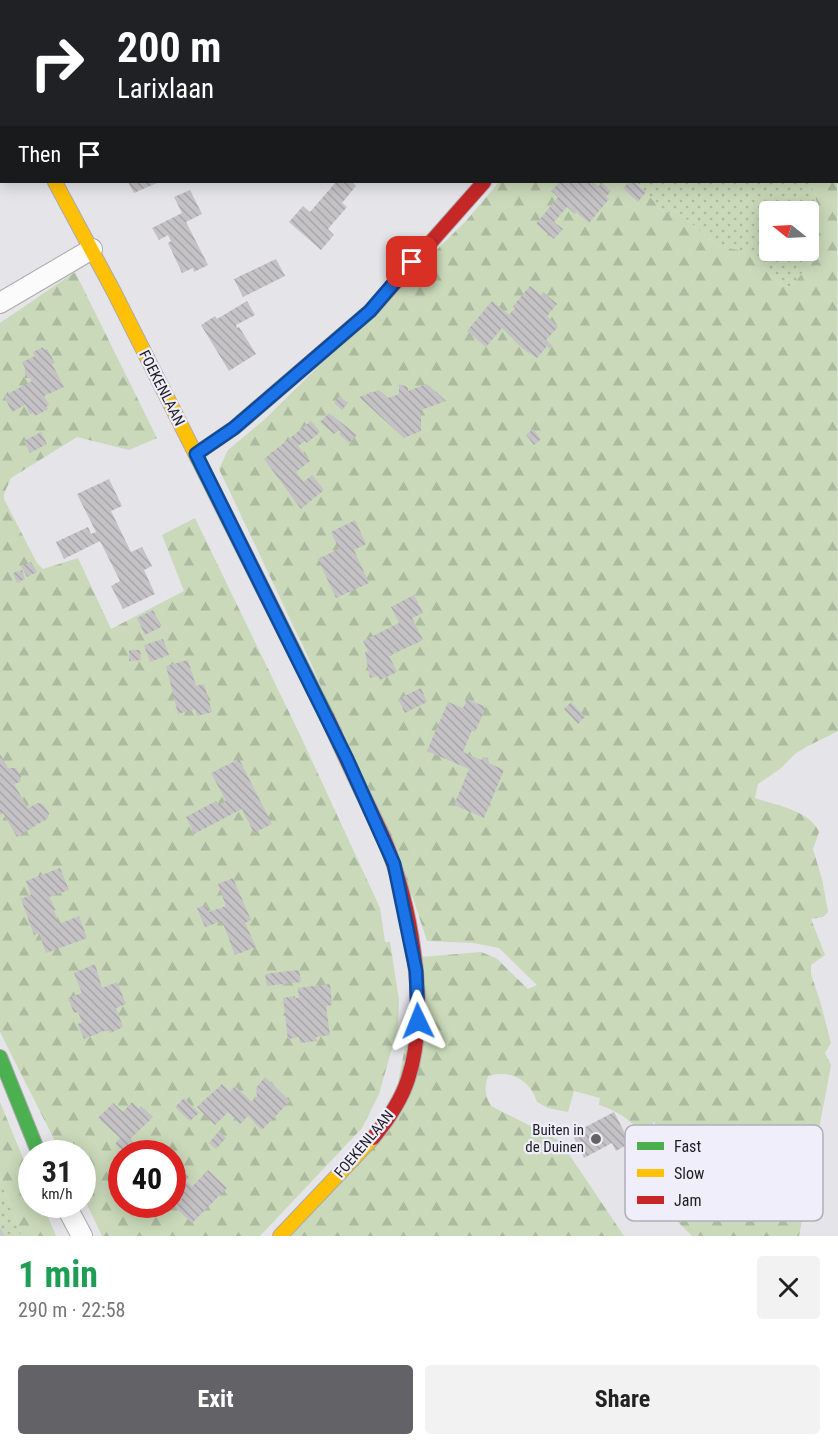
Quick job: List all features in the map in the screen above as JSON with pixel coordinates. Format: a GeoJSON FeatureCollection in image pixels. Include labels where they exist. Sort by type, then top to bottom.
{"type":"FeatureCollection","features":[{"type":"Feature","properties":{"kind":"street","name":"FOEKENLAAN"},"geometry":{"type":"LineString","coordinates":[[56,183],[92,249],[196,454],[347,759],[394,864],[416,971],[418,1035],[414,1061],[401,1097],[387,1121],[280,1236]]}},
{"type":"Feature","properties":{"kind":"street"},"geometry":{"type":"LineString","coordinates":[[196,454],[234,428],[370,311],[483,183]]}},
{"type":"Feature","properties":{"kind":"street"},"geometry":{"type":"LineString","coordinates":[[0,303],[92,249]]}},
{"type":"Feature","properties":{"kind":"street"},"geometry":{"type":"LineString","coordinates":[[0,1057],[33,1140]]}},
{"type":"Feature","properties":{"kind":"street"},"geometry":{"type":"LineString","coordinates":[[72,1218],[82,1236]]}},
{"type":"Feature","properties":{"kind":"green space"},"geometry":{"type":"Polygon","coordinates":[[[498,183],[637,183],[662,210],[669,213],[677,211],[717,246],[749,254],[781,285],[790,287],[800,277],[809,261],[819,261],[819,201],[816,201],[810,183],[837,183],[838,731],[795,754],[780,769],[758,784],[755,798],[801,814],[815,825],[819,832],[813,849],[822,879],[828,912],[823,917],[811,919],[825,955],[811,965],[811,974],[831,1043],[825,1053],[831,1065],[820,1125],[656,1125],[654,1121],[653,1125],[634,1125],[599,1105],[600,1098],[574,1091],[568,1112],[548,1108],[537,1102],[530,1088],[518,1078],[496,1074],[488,1076],[486,1084],[487,1099],[491,1106],[560,1141],[624,1236],[291,1236],[389,1131],[422,957],[481,952],[496,958],[528,989],[537,985],[499,948],[473,943],[427,941],[413,898],[310,661],[219,469],[228,450],[264,420],[466,221],[498,183]]]}},
{"type":"Feature","properties":{"kind":"green space"},"geometry":{"type":"Polygon","coordinates":[[[637,183],[810,183],[816,201],[759,201],[759,261],[809,261],[800,277],[790,287],[781,285],[749,254],[717,246],[677,211],[669,213],[662,210],[637,183]]]}},
{"type":"Feature","properties":{"kind":"green space"},"geometry":{"type":"Polygon","coordinates":[[[75,272],[157,438],[129,450],[77,437],[11,478],[4,499],[37,563],[43,569],[78,558],[111,629],[184,591],[162,535],[195,518],[301,737],[380,908],[385,942],[390,942],[399,1000],[398,1027],[379,1094],[362,1128],[260,1236],[102,1236],[93,1218],[96,1218],[96,1140],[54,1140],[0,1032],[0,323],[75,272]]]}},
{"type":"Feature","properties":{"kind":"green space"},"geometry":{"type":"Polygon","coordinates":[[[0,1102],[18,1146],[18,1218],[48,1218],[56,1236],[22,1236],[0,1178],[0,1102]]]}},
{"type":"Feature","properties":{"kind":"green space"},"geometry":{"type":"Polygon","coordinates":[[[0,1178],[22,1236],[0,1236],[0,1178]]]}},
{"type":"Feature","properties":{"kind":"green space"},"geometry":{"type":"Polygon","coordinates":[[[678,1221],[802,1221],[799,1236],[692,1236],[678,1221]]]}},
{"type":"Feature","properties":{"kind":"building"},"geometry":{"type":"Polygon","coordinates":[[[129,183],[157,183],[134,193],[129,183]]]}},
{"type":"Feature","properties":{"kind":"building"},"geometry":{"type":"Polygon","coordinates":[[[335,183],[353,183],[356,186],[342,203],[347,207],[328,229],[334,235],[321,250],[289,222],[303,206],[310,212],[335,183]]]}},
{"type":"Feature","properties":{"kind":"building"},"geometry":{"type":"Polygon","coordinates":[[[559,183],[594,183],[599,187],[602,183],[611,191],[606,197],[609,199],[589,223],[567,207],[554,222],[563,229],[554,239],[536,224],[558,197],[551,191],[559,183]]]}},
{"type":"Feature","properties":{"kind":"building"},"geometry":{"type":"Polygon","coordinates":[[[628,183],[635,183],[646,192],[638,202],[623,188],[628,183]]]}},
{"type":"Feature","properties":{"kind":"building"},"geometry":{"type":"Polygon","coordinates":[[[190,190],[202,214],[186,222],[208,265],[194,272],[193,268],[182,273],[168,243],[171,241],[168,235],[159,240],[152,228],[182,213],[174,197],[190,190]]]}},
{"type":"Feature","properties":{"kind":"building"},"geometry":{"type":"Polygon","coordinates":[[[276,259],[285,276],[243,297],[234,279],[276,259]]]}},
{"type":"Feature","properties":{"kind":"building"},"geometry":{"type":"Polygon","coordinates":[[[530,286],[541,295],[543,292],[557,304],[547,316],[558,327],[546,340],[552,346],[550,349],[547,346],[537,358],[522,348],[502,328],[486,347],[467,331],[492,301],[509,315],[515,308],[513,306],[530,286]]]}},
{"type":"Feature","properties":{"kind":"building"},"geometry":{"type":"Polygon","coordinates":[[[247,301],[255,315],[236,325],[256,354],[229,371],[201,325],[215,316],[217,319],[247,301]]]}},
{"type":"Feature","properties":{"kind":"building"},"geometry":{"type":"Polygon","coordinates":[[[43,347],[44,350],[47,349],[55,363],[52,364],[64,387],[44,396],[49,405],[46,407],[48,409],[35,416],[33,413],[30,415],[25,405],[12,412],[4,396],[32,381],[30,378],[25,378],[25,368],[22,362],[35,356],[33,352],[43,347]]]}},
{"type":"Feature","properties":{"kind":"building"},"geometry":{"type":"Polygon","coordinates":[[[399,384],[408,387],[408,391],[427,384],[446,401],[421,410],[421,431],[404,438],[359,397],[379,390],[388,398],[399,394],[399,384]]]}},
{"type":"Feature","properties":{"kind":"building"},"geometry":{"type":"Polygon","coordinates":[[[339,396],[348,403],[342,410],[334,403],[339,396]]]}},
{"type":"Feature","properties":{"kind":"building"},"geometry":{"type":"Polygon","coordinates":[[[329,413],[357,435],[349,443],[339,434],[341,432],[339,430],[334,434],[320,422],[329,413]]]}},
{"type":"Feature","properties":{"kind":"building"},"geometry":{"type":"Polygon","coordinates":[[[311,421],[320,432],[307,443],[305,441],[298,446],[310,461],[296,472],[304,482],[312,475],[324,490],[301,509],[264,459],[311,421]]]}},
{"type":"Feature","properties":{"kind":"building"},"geometry":{"type":"Polygon","coordinates":[[[533,429],[541,439],[534,445],[526,435],[533,429]]]}},
{"type":"Feature","properties":{"kind":"building"},"geometry":{"type":"Polygon","coordinates":[[[41,432],[47,444],[30,453],[24,441],[41,432]]]}},
{"type":"Feature","properties":{"kind":"building"},"geometry":{"type":"Polygon","coordinates":[[[109,479],[122,506],[111,511],[131,552],[142,547],[152,566],[144,570],[155,594],[123,609],[111,586],[120,581],[100,541],[64,559],[56,542],[88,527],[91,534],[96,532],[77,494],[109,479]]]}},
{"type":"Feature","properties":{"kind":"building"},"geometry":{"type":"Polygon","coordinates":[[[355,520],[366,544],[354,550],[369,583],[336,598],[318,559],[339,549],[331,532],[355,520]]]}},
{"type":"Feature","properties":{"kind":"building"},"geometry":{"type":"Polygon","coordinates":[[[31,562],[37,572],[27,577],[21,566],[31,562]]]}},
{"type":"Feature","properties":{"kind":"building"},"geometry":{"type":"Polygon","coordinates":[[[22,570],[25,579],[17,583],[13,573],[22,570]]]}},
{"type":"Feature","properties":{"kind":"building"},"geometry":{"type":"Polygon","coordinates":[[[414,595],[423,613],[412,618],[423,640],[389,656],[397,672],[380,680],[378,676],[370,678],[365,652],[368,651],[363,641],[399,623],[391,607],[414,595]]]}},
{"type":"Feature","properties":{"kind":"building"},"geometry":{"type":"Polygon","coordinates":[[[153,610],[161,627],[145,635],[137,618],[153,610]]]}},
{"type":"Feature","properties":{"kind":"building"},"geometry":{"type":"Polygon","coordinates":[[[163,639],[169,655],[150,662],[144,645],[163,639]]]}},
{"type":"Feature","properties":{"kind":"building"},"geometry":{"type":"Polygon","coordinates":[[[129,650],[140,650],[141,660],[129,661],[129,650]]]}},
{"type":"Feature","properties":{"kind":"building"},"geometry":{"type":"Polygon","coordinates":[[[188,660],[196,686],[204,684],[212,712],[197,716],[195,709],[178,714],[166,666],[188,660]]]}},
{"type":"Feature","properties":{"kind":"building"},"geometry":{"type":"Polygon","coordinates":[[[421,688],[427,702],[405,713],[398,699],[421,688]]]}},
{"type":"Feature","properties":{"kind":"building"},"geometry":{"type":"Polygon","coordinates":[[[467,699],[486,707],[475,732],[472,730],[463,752],[481,760],[483,757],[488,758],[489,763],[504,770],[484,818],[454,805],[469,769],[427,751],[448,702],[463,708],[467,699]]]}},
{"type":"Feature","properties":{"kind":"building"},"geometry":{"type":"Polygon","coordinates":[[[571,702],[585,717],[578,724],[564,709],[571,702]]]}},
{"type":"Feature","properties":{"kind":"building"},"geometry":{"type":"Polygon","coordinates":[[[0,754],[8,768],[16,768],[21,776],[20,782],[14,784],[28,808],[38,803],[43,804],[49,813],[48,818],[17,837],[3,813],[0,815],[0,754]]]}},
{"type":"Feature","properties":{"kind":"building"},"geometry":{"type":"Polygon","coordinates":[[[239,759],[272,824],[254,833],[242,809],[194,834],[186,817],[216,801],[218,805],[226,801],[211,773],[239,759]]]}},
{"type":"Feature","properties":{"kind":"building"},"geometry":{"type":"Polygon","coordinates":[[[60,868],[69,890],[49,897],[56,910],[54,910],[59,924],[79,916],[87,938],[46,953],[39,933],[34,935],[21,899],[31,895],[26,881],[60,868]]]}},
{"type":"Feature","properties":{"kind":"building"},"geometry":{"type":"Polygon","coordinates":[[[233,878],[251,920],[245,923],[256,947],[235,955],[222,921],[205,927],[197,908],[206,905],[209,912],[226,906],[218,884],[233,878]]]}},
{"type":"Feature","properties":{"kind":"building"},"geometry":{"type":"Polygon","coordinates":[[[95,964],[102,988],[117,982],[126,1004],[116,1008],[123,1027],[110,1033],[109,1029],[84,1039],[78,1024],[82,1022],[78,1012],[74,1013],[68,998],[82,993],[74,973],[95,964]]]}},
{"type":"Feature","properties":{"kind":"building"},"geometry":{"type":"Polygon","coordinates":[[[299,970],[301,982],[267,986],[265,974],[299,970]]]}},
{"type":"Feature","properties":{"kind":"building"},"geometry":{"type":"Polygon","coordinates":[[[330,984],[332,1005],[326,1006],[330,1035],[316,1037],[317,1041],[300,1043],[299,1037],[288,1039],[283,998],[295,996],[299,998],[298,988],[330,984]]]}},
{"type":"Feature","properties":{"kind":"building"},"geometry":{"type":"Polygon","coordinates":[[[265,1077],[290,1101],[262,1130],[248,1116],[240,1124],[228,1112],[215,1125],[197,1107],[222,1084],[230,1092],[235,1086],[252,1102],[257,1096],[256,1088],[265,1077]]]}},
{"type":"Feature","properties":{"kind":"building"},"geometry":{"type":"Polygon","coordinates":[[[184,1098],[199,1113],[190,1121],[175,1107],[184,1098]]]}},
{"type":"Feature","properties":{"kind":"building"},"geometry":{"type":"Polygon","coordinates":[[[132,1102],[139,1109],[141,1106],[153,1117],[131,1140],[118,1140],[120,1138],[98,1118],[113,1103],[123,1112],[132,1102]]]}},
{"type":"Feature","properties":{"kind":"building"},"geometry":{"type":"Polygon","coordinates":[[[614,1112],[625,1133],[625,1146],[616,1151],[612,1143],[584,1158],[572,1134],[614,1112]]]}},
{"type":"Feature","properties":{"kind":"building"},"geometry":{"type":"Polygon","coordinates":[[[219,1131],[226,1138],[216,1149],[209,1143],[219,1131]]]}},
{"type":"Feature","properties":{"kind":"building"},"geometry":{"type":"Polygon","coordinates":[[[208,1170],[227,1188],[192,1223],[186,1217],[186,1181],[192,1187],[208,1170]]]}},
{"type":"Feature","properties":{"kind":"railway"},"geometry":{"type":"LineString","coordinates":[[0,1231],[2,1236]]}},
{"type":"Feature","properties":{"kind":"traffic: fast"},"geometry":{"type":"LineString","coordinates":[[197,457],[327,717]]}},
{"type":"Feature","properties":{"kind":"traffic: fast"},"geometry":{"type":"LineString","coordinates":[[0,1057],[33,1140]]}},
{"type":"Feature","properties":{"kind":"traffic: slow"},"geometry":{"type":"LineString","coordinates":[[56,183],[114,292],[197,457]]}},
{"type":"Feature","properties":{"kind":"traffic: slow"},"geometry":{"type":"LineString","coordinates":[[280,1236],[373,1138]]}},
{"type":"Feature","properties":{"kind":"traffic: jam"},"geometry":{"type":"LineString","coordinates":[[196,454],[234,428],[370,311],[483,183]]}},
{"type":"Feature","properties":{"kind":"traffic: jam"},"geometry":{"type":"LineString","coordinates":[[327,717],[390,854],[405,907],[416,966],[417,1026],[408,1079],[402,1095],[373,1138]]}},
{"type":"Feature","properties":{"kind":"place","name":"Buiten in de Duinen"},"geometry":{"type":"Point","coordinates":[596,1139]}},
{"type":"Feature","properties":{"kind":"route"},"geometry":{"type":"LineString","coordinates":[[412,262],[370,311],[234,428],[196,454],[347,759],[394,864],[416,971],[418,1021]]}}]}
